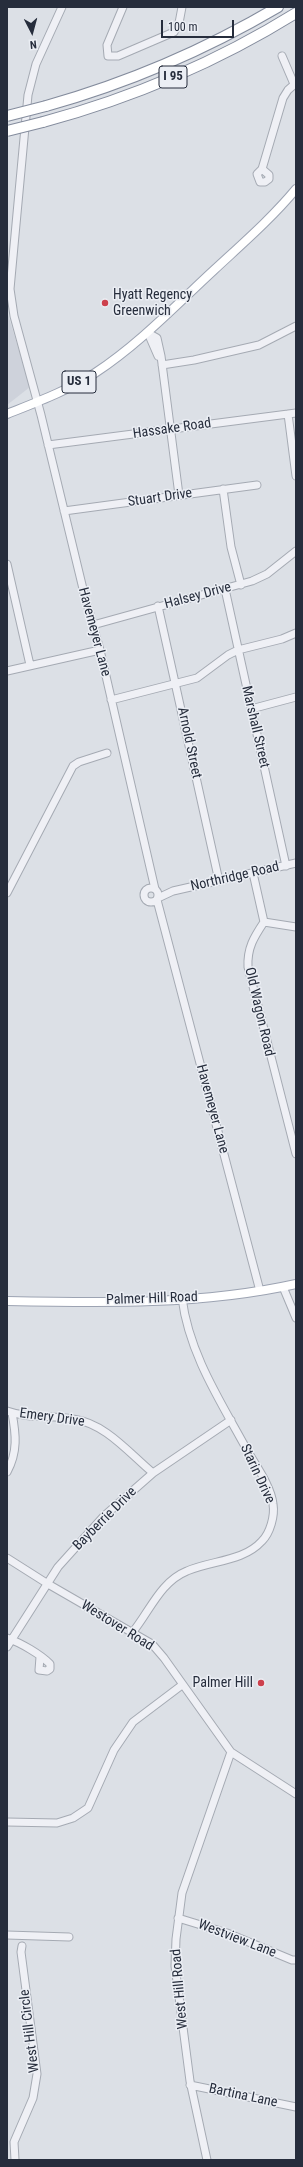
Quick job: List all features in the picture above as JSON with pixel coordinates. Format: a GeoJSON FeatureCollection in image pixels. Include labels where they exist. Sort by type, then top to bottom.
{"type":"FeatureCollection","features":[{"type":"Feature","properties":{"kind":"highway","name":"I 95"},"geometry":{"type":"LineString","coordinates":[[7,116],[105,88],[160,66],[214,42],[278,7]]}},
{"type":"Feature","properties":{"kind":"highway","name":"I 95"},"geometry":{"type":"LineString","coordinates":[[7,132],[112,101],[168,80],[238,46],[296,14]]}},
{"type":"Feature","properties":{"kind":"main road","name":"US 1"},"geometry":{"type":"LineString","coordinates":[[7,414],[38,402],[93,374],[148,332],[274,215],[296,189]]}},
{"type":"Feature","properties":{"kind":"main road","name":"Palmer Hill Road"},"geometry":{"type":"LineString","coordinates":[[7,1301],[72,1302],[182,1298],[260,1291],[296,1284]]}},
{"type":"Feature","properties":{"kind":"street","name":"Havemeyer Lane"},"geometry":{"type":"LineString","coordinates":[[62,7],[38,61],[29,89],[10,271],[10,289],[14,316],[38,402],[64,511],[100,650],[164,927],[260,1291]]}},
{"type":"Feature","properties":{"kind":"street"},"geometry":{"type":"LineString","coordinates":[[124,7],[107,45],[108,56],[118,56],[174,32],[179,23],[182,7]]}},
{"type":"Feature","properties":{"kind":"street"},"geometry":{"type":"LineString","coordinates":[[262,169],[284,98],[295,84],[282,56]]}},
{"type":"Feature","properties":{"kind":"street"},"geometry":{"type":"LineString","coordinates":[[162,365],[194,360],[259,345],[296,326]]}},
{"type":"Feature","properties":{"kind":"street"},"geometry":{"type":"LineString","coordinates":[[148,332],[162,365],[179,495]]}},
{"type":"Feature","properties":{"kind":"street","name":"Hassake Road"},"geometry":{"type":"LineString","coordinates":[[48,446],[296,413]]}},
{"type":"Feature","properties":{"kind":"street"},"geometry":{"type":"LineString","coordinates":[[288,414],[296,476]]}},
{"type":"Feature","properties":{"kind":"street","name":"Stuart Drive"},"geometry":{"type":"LineString","coordinates":[[64,511],[256,485]]}},
{"type":"Feature","properties":{"kind":"street"},"geometry":{"type":"LineString","coordinates":[[223,489],[231,547],[241,584]]}},
{"type":"Feature","properties":{"kind":"street","name":"Halsey Drive"},"geometry":{"type":"LineString","coordinates":[[93,625],[241,584],[267,574],[296,551]]}},
{"type":"Feature","properties":{"kind":"street"},"geometry":{"type":"LineString","coordinates":[[7,564],[30,665]]}},
{"type":"Feature","properties":{"kind":"street","name":"Marshall Street"},"geometry":{"type":"LineString","coordinates":[[225,589],[286,866]]}},
{"type":"Feature","properties":{"kind":"street","name":"Arnold Street"},"geometry":{"type":"LineString","coordinates":[[158,606],[218,881]]}},
{"type":"Feature","properties":{"kind":"street"},"geometry":{"type":"LineString","coordinates":[[111,700],[197,678],[228,655],[238,650],[282,639],[296,633]]}},
{"type":"Feature","properties":{"kind":"street"},"geometry":{"type":"LineString","coordinates":[[7,671],[100,650]]}},
{"type":"Feature","properties":{"kind":"street"},"geometry":{"type":"LineString","coordinates":[[251,709],[296,697]]}},
{"type":"Feature","properties":{"kind":"street"},"geometry":{"type":"LineString","coordinates":[[7,893],[73,766],[79,762],[107,753]]}},
{"type":"Feature","properties":{"kind":"street","name":"Havemeyer Lane"},"geometry":{"type":"LineString","coordinates":[[149,862],[144,897],[164,927]]}},
{"type":"Feature","properties":{"kind":"street","name":"Northridge Road"},"geometry":{"type":"LineString","coordinates":[[156,894],[296,863]]}},
{"type":"Feature","properties":{"kind":"street"},"geometry":{"type":"LineString","coordinates":[[253,873],[264,922],[296,927]]}},
{"type":"Feature","properties":{"kind":"street"},"geometry":{"type":"LineString","coordinates":[[146,890],[150,888],[156,894],[148,902]]}},
{"type":"Feature","properties":{"kind":"street","name":"Old Wagon Road"},"geometry":{"type":"LineString","coordinates":[[264,922],[250,943],[247,954],[248,967],[296,1154]]}},
{"type":"Feature","properties":{"kind":"street"},"geometry":{"type":"LineString","coordinates":[[283,1287],[296,1318]]}},
{"type":"Feature","properties":{"kind":"street","name":"Starin Drive"},"geometry":{"type":"LineString","coordinates":[[132,1633],[166,1584],[187,1571],[248,1552],[264,1540],[268,1533],[274,1510],[271,1497],[199,1361],[185,1320],[182,1298]]}},
{"type":"Feature","properties":{"kind":"street"},"geometry":{"type":"LineString","coordinates":[[7,1472],[16,1449],[16,1434],[10,1412]]}},
{"type":"Feature","properties":{"kind":"street","name":"Emery Drive"},"geometry":{"type":"LineString","coordinates":[[10,1412],[37,1418],[75,1419],[98,1426],[153,1473]]}},
{"type":"Feature","properties":{"kind":"street","name":"Bayberrie Drive"},"geometry":{"type":"LineString","coordinates":[[7,1646],[9,1639],[48,1584],[58,1567],[103,1517],[153,1473],[231,1420]]}},
{"type":"Feature","properties":{"kind":"street","name":"Westover Road"},"geometry":{"type":"LineString","coordinates":[[7,1558],[48,1584],[152,1644],[164,1658],[231,1752],[296,1794]]}},
{"type":"Feature","properties":{"kind":"street"},"geometry":{"type":"LineString","coordinates":[[9,1639],[32,1650],[40,1657]]}},
{"type":"Feature","properties":{"kind":"street"},"geometry":{"type":"LineString","coordinates":[[7,1822],[56,1824],[74,1818],[88,1808],[114,1750],[133,1722],[182,1685]]}},
{"type":"Feature","properties":{"kind":"street","name":"West Hill Road"},"geometry":{"type":"LineString","coordinates":[[207,2160],[190,2086],[176,1966],[178,1918],[182,1894],[231,1752]]}},
{"type":"Feature","properties":{"kind":"street","name":"Westview Lane"},"geometry":{"type":"LineString","coordinates":[[178,1918],[227,1933],[292,1960],[296,1960]]}},
{"type":"Feature","properties":{"kind":"street"},"geometry":{"type":"LineString","coordinates":[[7,1935],[69,1937]]}},
{"type":"Feature","properties":{"kind":"street","name":"West Hill Circle"},"geometry":{"type":"LineString","coordinates":[[15,2160],[14,2142],[33,2098],[37,2074],[21,1952],[22,1946]]}},
{"type":"Feature","properties":{"kind":"street","name":"Bartina Lane"},"geometry":{"type":"LineString","coordinates":[[190,2086],[296,2107]]}},
{"type":"Feature","properties":{"kind":"shaded area"},"geometry":{"type":"Polygon","coordinates":[[[7,311],[30,387],[7,405],[7,311]]]}},
{"type":"Feature","properties":{"kind":"place","name":"Hyatt Regency Greenwich"},"geometry":{"type":"Point","coordinates":[105,303]}},
{"type":"Feature","properties":{"kind":"place","name":"Palmer Hill"},"geometry":{"type":"Point","coordinates":[261,1683]}}]}
